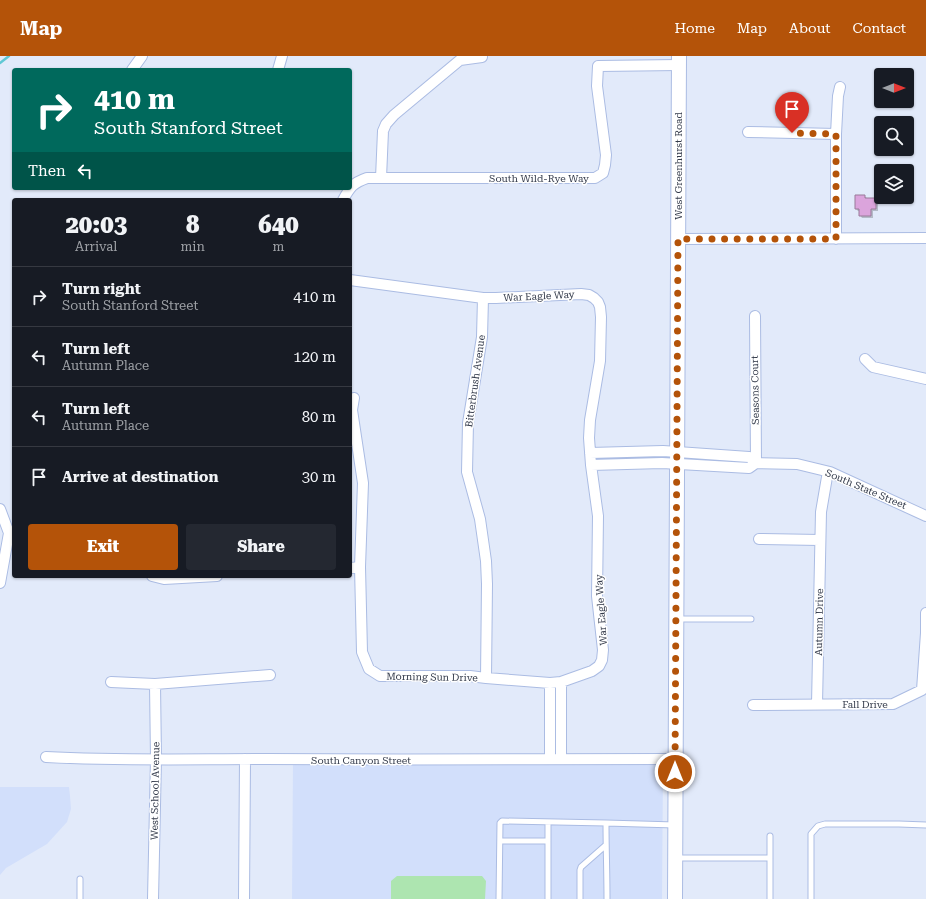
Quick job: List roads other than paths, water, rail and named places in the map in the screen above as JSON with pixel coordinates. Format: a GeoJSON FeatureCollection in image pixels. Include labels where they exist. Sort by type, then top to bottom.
{"type":"FeatureCollection","features":[{"type":"Feature","properties":{"kind":"main road","name":"West Greenhurst Road"},"geometry":{"type":"LineString","coordinates":[[674,899],[679,61]]}},
{"type":"Feature","properties":{"kind":"street"},"geometry":{"type":"LineString","coordinates":[[133,68],[142,56]]}},
{"type":"Feature","properties":{"kind":"street"},"geometry":{"type":"LineString","coordinates":[[279,68],[282,56]]}},
{"type":"Feature","properties":{"kind":"street"},"geometry":{"type":"LineString","coordinates":[[352,186],[356,182],[367,178],[381,178],[383,131],[386,124],[394,115],[460,60],[482,57]]}},
{"type":"Feature","properties":{"kind":"street","name":"South Wild-Rye Way"},"geometry":{"type":"LineString","coordinates":[[381,178],[595,178],[602,173],[606,155],[597,86],[599,61],[679,61]]}},
{"type":"Feature","properties":{"kind":"street"},"geometry":{"type":"LineString","coordinates":[[836,239],[836,134],[838,96],[840,87]]}},
{"type":"Feature","properties":{"kind":"street"},"geometry":{"type":"LineString","coordinates":[[748,132],[836,134]]}},
{"type":"Feature","properties":{"kind":"street"},"geometry":{"type":"LineString","coordinates":[[678,239],[926,238]]}},
{"type":"Feature","properties":{"kind":"street","name":"War Eagle Way"},"geometry":{"type":"LineString","coordinates":[[352,280],[483,298],[581,294],[589,295],[598,302],[601,317],[600,361],[590,420],[589,438],[598,516],[598,596],[603,650],[602,660],[599,666],[592,671],[561,682]]}},
{"type":"Feature","properties":{"kind":"street","name":"Bitterbrush Avenue"},"geometry":{"type":"LineString","coordinates":[[483,298],[482,337],[468,423],[467,472],[480,519],[486,561],[486,678]]}},
{"type":"Feature","properties":{"kind":"street","name":"Seasons Court"},"geometry":{"type":"LineString","coordinates":[[755,316],[756,463]]}},
{"type":"Feature","properties":{"kind":"street"},"geometry":{"type":"LineString","coordinates":[[865,359],[874,367],[926,379]]}},
{"type":"Feature","properties":{"kind":"street","name":"Morning Sun Drive"},"geometry":{"type":"LineString","coordinates":[[354,398],[352,410],[363,483],[355,568],[362,652],[370,669],[380,676],[470,676],[550,683],[561,682]]}},
{"type":"Feature","properties":{"kind":"street"},"geometry":{"type":"LineString","coordinates":[[590,453],[663,451],[677,458]]}},
{"type":"Feature","properties":{"kind":"street"},"geometry":{"type":"LineString","coordinates":[[591,465],[641,463],[677,458]]}},
{"type":"Feature","properties":{"kind":"street","name":"South State Street"},"geometry":{"type":"LineString","coordinates":[[677,458],[749,468],[756,463],[797,464],[830,472],[926,516]]}},
{"type":"Feature","properties":{"kind":"street","name":"Autumn Drive"},"geometry":{"type":"LineString","coordinates":[[817,704],[821,512],[827,477],[830,472]]}},
{"type":"Feature","properties":{"kind":"street"},"geometry":{"type":"LineString","coordinates":[[0,509],[10,533],[0,581]]}},
{"type":"Feature","properties":{"kind":"street"},"geometry":{"type":"LineString","coordinates":[[759,539],[820,540]]}},
{"type":"Feature","properties":{"kind":"street"},"geometry":{"type":"LineString","coordinates":[[160,578],[182,578]]}},
{"type":"Feature","properties":{"kind":"street","name":"Fall Drive"},"geometry":{"type":"LineString","coordinates":[[753,705],[893,704],[922,690],[926,613]]}},
{"type":"Feature","properties":{"kind":"street"},"geometry":{"type":"LineString","coordinates":[[111,682],[155,684],[270,675]]}},
{"type":"Feature","properties":{"kind":"street"},"geometry":{"type":"LineString","coordinates":[[561,682],[561,759]]}},
{"type":"Feature","properties":{"kind":"street"},"geometry":{"type":"LineString","coordinates":[[550,683],[550,759]]}},
{"type":"Feature","properties":{"kind":"street","name":"West School Avenue"},"geometry":{"type":"LineString","coordinates":[[153,899],[156,759],[155,684]]}},
{"type":"Feature","properties":{"kind":"street","name":"South Canyon Street"},"geometry":{"type":"LineString","coordinates":[[46,757],[75,759],[675,759]]}},
{"type":"Feature","properties":{"kind":"street"},"geometry":{"type":"LineString","coordinates":[[244,899],[245,759]]}},
{"type":"Feature","properties":{"kind":"lane"},"geometry":{"type":"LineString","coordinates":[[676,619],[751,619]]}},
{"type":"Feature","properties":{"kind":"lane"},"geometry":{"type":"LineString","coordinates":[[499,899],[500,823],[502,821],[675,824]]}},
{"type":"Feature","properties":{"kind":"lane"},"geometry":{"type":"LineString","coordinates":[[548,822],[548,899]]}},
{"type":"Feature","properties":{"kind":"lane"},"geometry":{"type":"LineString","coordinates":[[606,823],[607,899]]}},
{"type":"Feature","properties":{"kind":"lane"},"geometry":{"type":"LineString","coordinates":[[811,899],[811,834],[818,826],[825,824],[926,825]]}},
{"type":"Feature","properties":{"kind":"lane"},"geometry":{"type":"LineString","coordinates":[[770,836],[770,899]]}},
{"type":"Feature","properties":{"kind":"lane"},"geometry":{"type":"LineString","coordinates":[[500,841],[548,841]]}},
{"type":"Feature","properties":{"kind":"lane"},"geometry":{"type":"LineString","coordinates":[[580,899],[581,867],[606,845]]}},
{"type":"Feature","properties":{"kind":"lane"},"geometry":{"type":"LineString","coordinates":[[675,858],[770,858]]}},
{"type":"Feature","properties":{"kind":"lane"},"geometry":{"type":"LineString","coordinates":[[80,878],[80,899]]}},
{"type":"Feature","properties":{"kind":"waterway"},"geometry":{"type":"LineString","coordinates":[[0,63],[9,56]]}}]}
